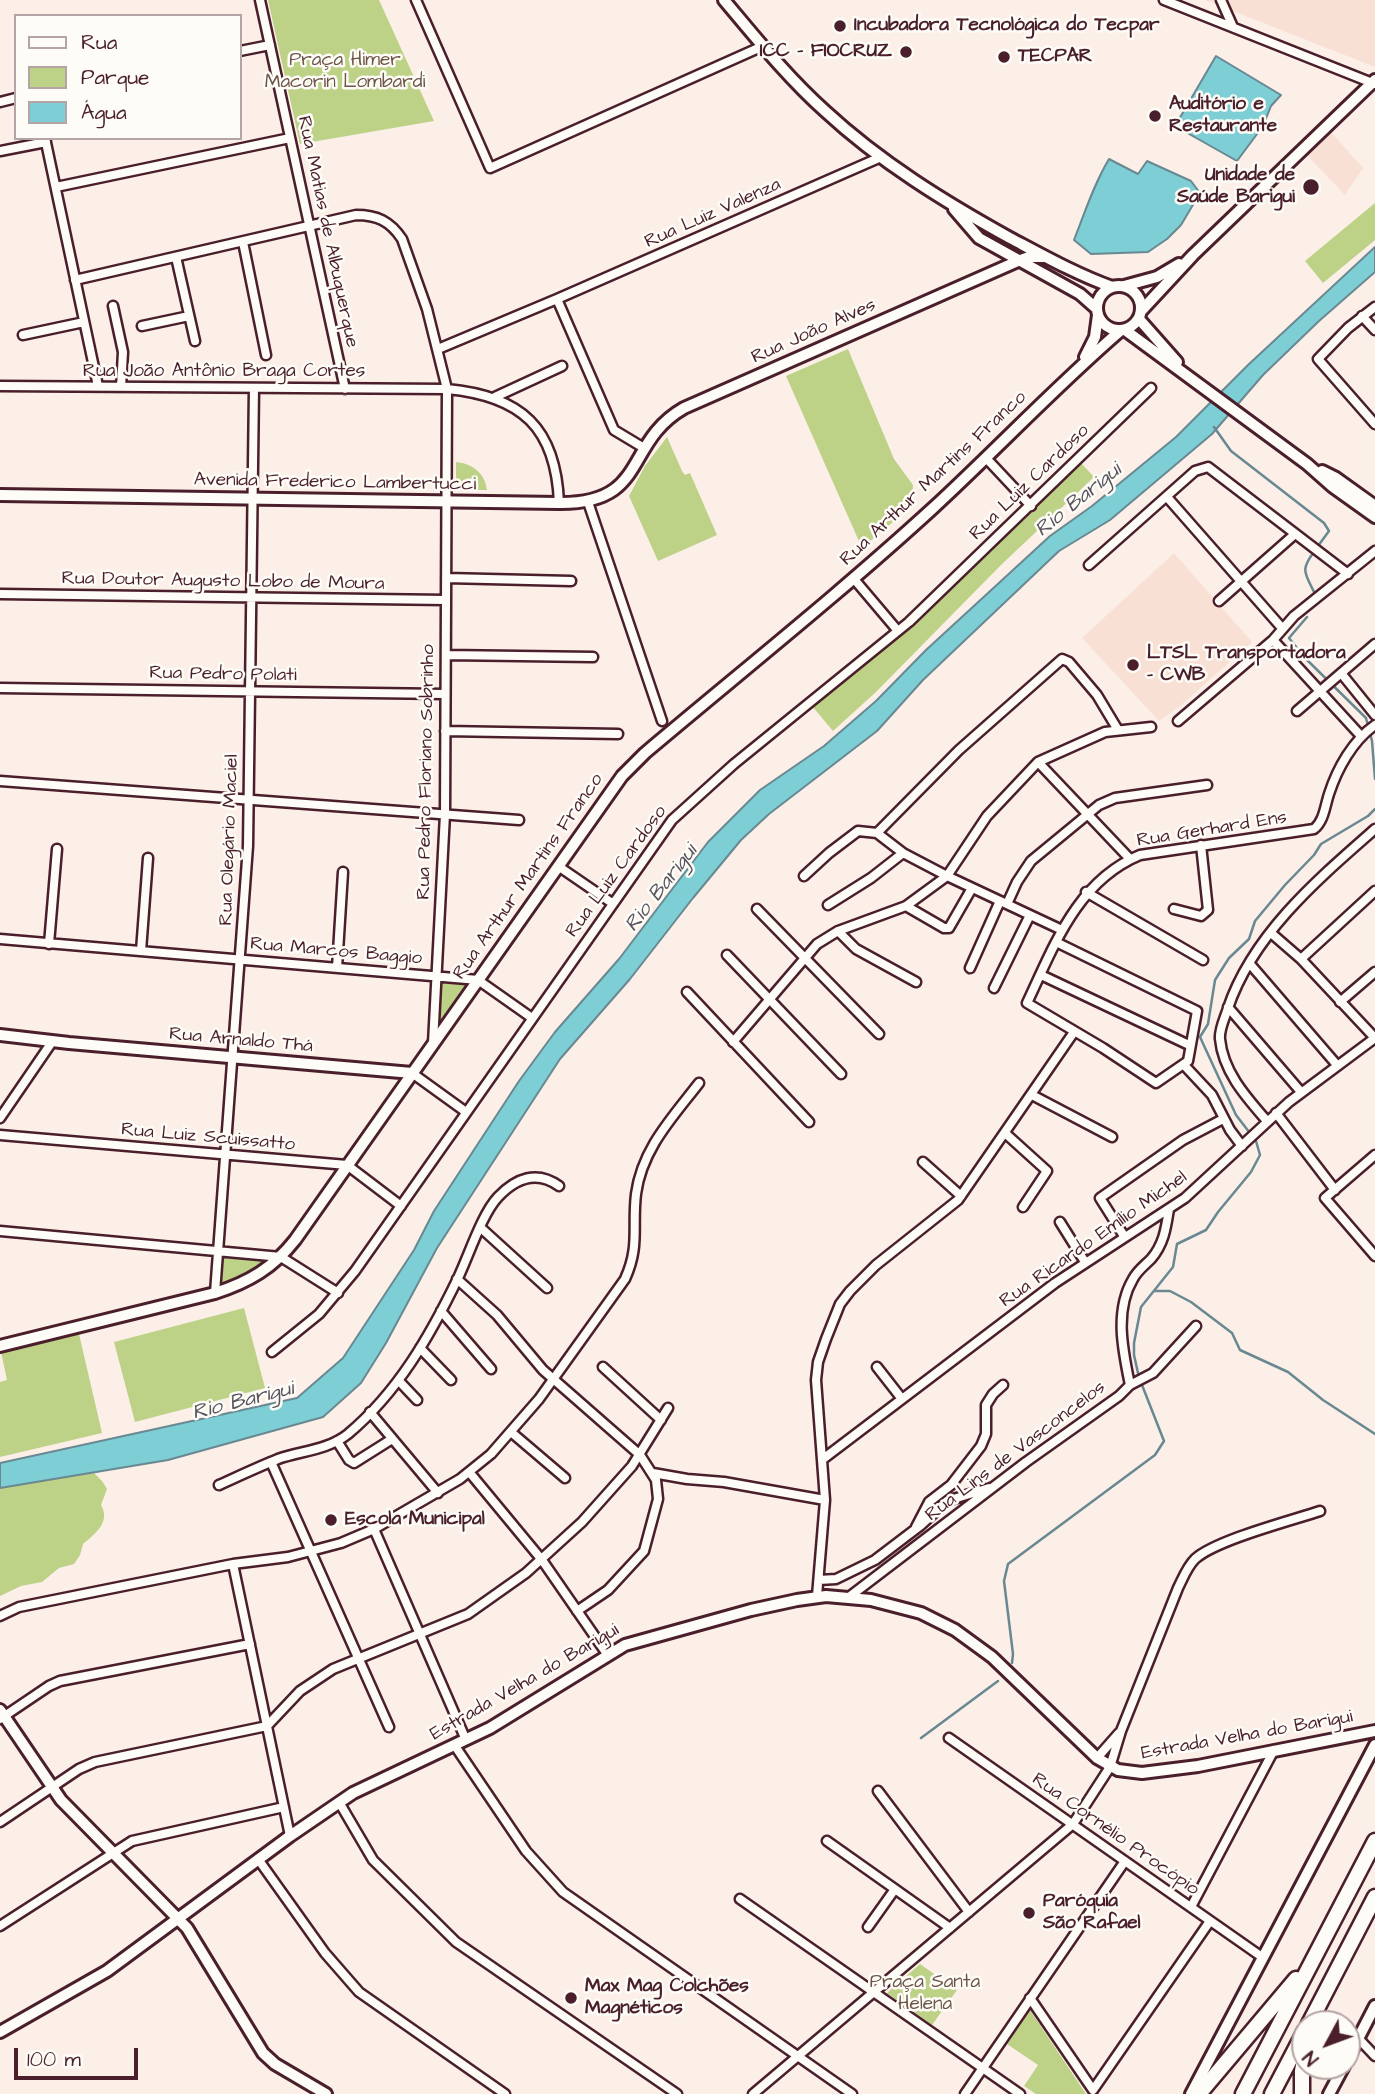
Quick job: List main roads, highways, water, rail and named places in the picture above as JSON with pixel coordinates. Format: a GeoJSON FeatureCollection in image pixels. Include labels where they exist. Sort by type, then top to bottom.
{"type":"FeatureCollection","features":[{"type":"Feature","properties":{"kind":"highway"},"geometry":{"type":"LineString","coordinates":[[1243,2094],[1375,1841]]}},
{"type":"Feature","properties":{"kind":"highway"},"geometry":{"type":"LineString","coordinates":[[1316,2010],[1375,1897]]}},
{"type":"Feature","properties":{"kind":"highway"},"geometry":{"type":"LineString","coordinates":[[1199,2094],[1318,1950]]}},
{"type":"Feature","properties":{"kind":"highway"},"geometry":{"type":"LineString","coordinates":[[1320,2010],[1327,1990]]}},
{"type":"Feature","properties":{"kind":"highway"},"geometry":{"type":"LineString","coordinates":[[1272,2094],[1291,2058]]}},
{"type":"Feature","properties":{"kind":"water"},"geometry":{"type":"Polygon","coordinates":[[[1216,56],[1281,95],[1271,106],[1263,126],[1237,161],[1175,126],[1216,56]]]}},
{"type":"Feature","properties":{"kind":"water"},"geometry":{"type":"Polygon","coordinates":[[[1109,159],[1138,174],[1147,161],[1191,181],[1200,193],[1181,225],[1148,252],[1091,254],[1074,240],[1094,188],[1109,159]]]}},
{"type":"Feature","properties":{"kind":"water"},"geometry":{"type":"Polygon","coordinates":[[[1375,247],[1375,272],[1263,375],[1212,434],[1110,520],[1059,551],[923,680],[877,731],[769,814],[741,840],[630,979],[560,1059],[437,1248],[386,1343],[361,1383],[323,1417],[168,1460],[0,1488],[0,1463],[297,1398],[343,1358],[519,1081],[555,1032],[619,959],[708,842],[760,790],[824,746],[876,701],[926,650],[1050,536],[1092,506],[1176,437],[1248,365],[1375,247]]]}},
{"type":"Feature","properties":{"kind":"waterway"},"geometry":{"type":"LineString","coordinates":[[1214,427],[1231,451],[1324,523],[1329,531],[1318,546]]}},
{"type":"Feature","properties":{"kind":"waterway"},"geometry":{"type":"LineString","coordinates":[[1314,552],[1305,568],[1314,592]]}},
{"type":"Feature","properties":{"kind":"waterway"},"geometry":{"type":"LineString","coordinates":[[1307,617],[1289,638],[1304,657],[1366,718],[1372,741],[1375,779]]}},
{"type":"Feature","properties":{"kind":"waterway"},"geometry":{"type":"LineString","coordinates":[[1138,1373],[1134,1343],[1141,1307],[1173,1267],[1177,1244],[1206,1230],[1251,1172],[1260,1155],[1256,1141],[1236,1115],[1200,1037],[1208,1024],[1215,980],[1229,958],[1249,939],[1255,921],[1321,844],[1375,809]]}},
{"type":"Feature","properties":{"kind":"waterway"},"geometry":{"type":"LineString","coordinates":[[1155,1291],[1170,1291],[1191,1302],[1232,1333],[1240,1350],[1288,1372],[1323,1400],[1375,1434]]}},
{"type":"Feature","properties":{"kind":"waterway"},"geometry":{"type":"LineString","coordinates":[[1012,1663],[1004,1581],[1008,1564],[1155,1455],[1164,1441],[1142,1385]]}},
{"type":"Feature","properties":{"kind":"waterway"},"geometry":{"type":"LineString","coordinates":[[921,1738],[998,1681]]}},
{"type":"Feature","properties":{"kind":"place","name":"Incubadora Tecnológica do Tecpar"},"geometry":{"type":"Point","coordinates":[840,26]}},
{"type":"Feature","properties":{"kind":"place","name":"ICC - FIOCRUZ"},"geometry":{"type":"Point","coordinates":[906,52]}},
{"type":"Feature","properties":{"kind":"place","name":"TECPAR"},"geometry":{"type":"Point","coordinates":[1004,57]}},
{"type":"Feature","properties":{"kind":"place","name":"Auditório e Restaurante"},"geometry":{"type":"Point","coordinates":[1155,116]}},
{"type":"Feature","properties":{"kind":"place","name":"Unidade de Saúde Barigui"},"geometry":{"type":"Point","coordinates":[1311,187]}},
{"type":"Feature","properties":{"kind":"place","name":"LTSL Transportadora - CWB"},"geometry":{"type":"Point","coordinates":[1133,665]}},
{"type":"Feature","properties":{"kind":"place","name":"Escola Municipal"},"geometry":{"type":"Point","coordinates":[331,1520]}},
{"type":"Feature","properties":{"kind":"place","name":"Paróquia São Rafael"},"geometry":{"type":"Point","coordinates":[1029,1913]}},
{"type":"Feature","properties":{"kind":"place","name":"Max Mag Colchões Magnéticos"},"geometry":{"type":"Point","coordinates":[571,1998]}},
{"type":"Feature","properties":{"kind":"park label","name":"Praça Himer Macorin Lombardi"},"geometry":{"type":"Point","coordinates":[345,72]}},
{"type":"Feature","properties":{"kind":"park label","name":"Praça Santa Helena"},"geometry":{"type":"Point","coordinates":[925,1994]}},
{"type":"Feature","properties":{"kind":"water label","name":"Rio Barigui"},"geometry":{"type":"Point","coordinates":[1079,501]}},
{"type":"Feature","properties":{"kind":"water label","name":"Rio Barigui"},"geometry":{"type":"Point","coordinates":[662,889]}},
{"type":"Feature","properties":{"kind":"water label","name":"Rio Barigui"},"geometry":{"type":"Point","coordinates":[243,1402]}}]}
